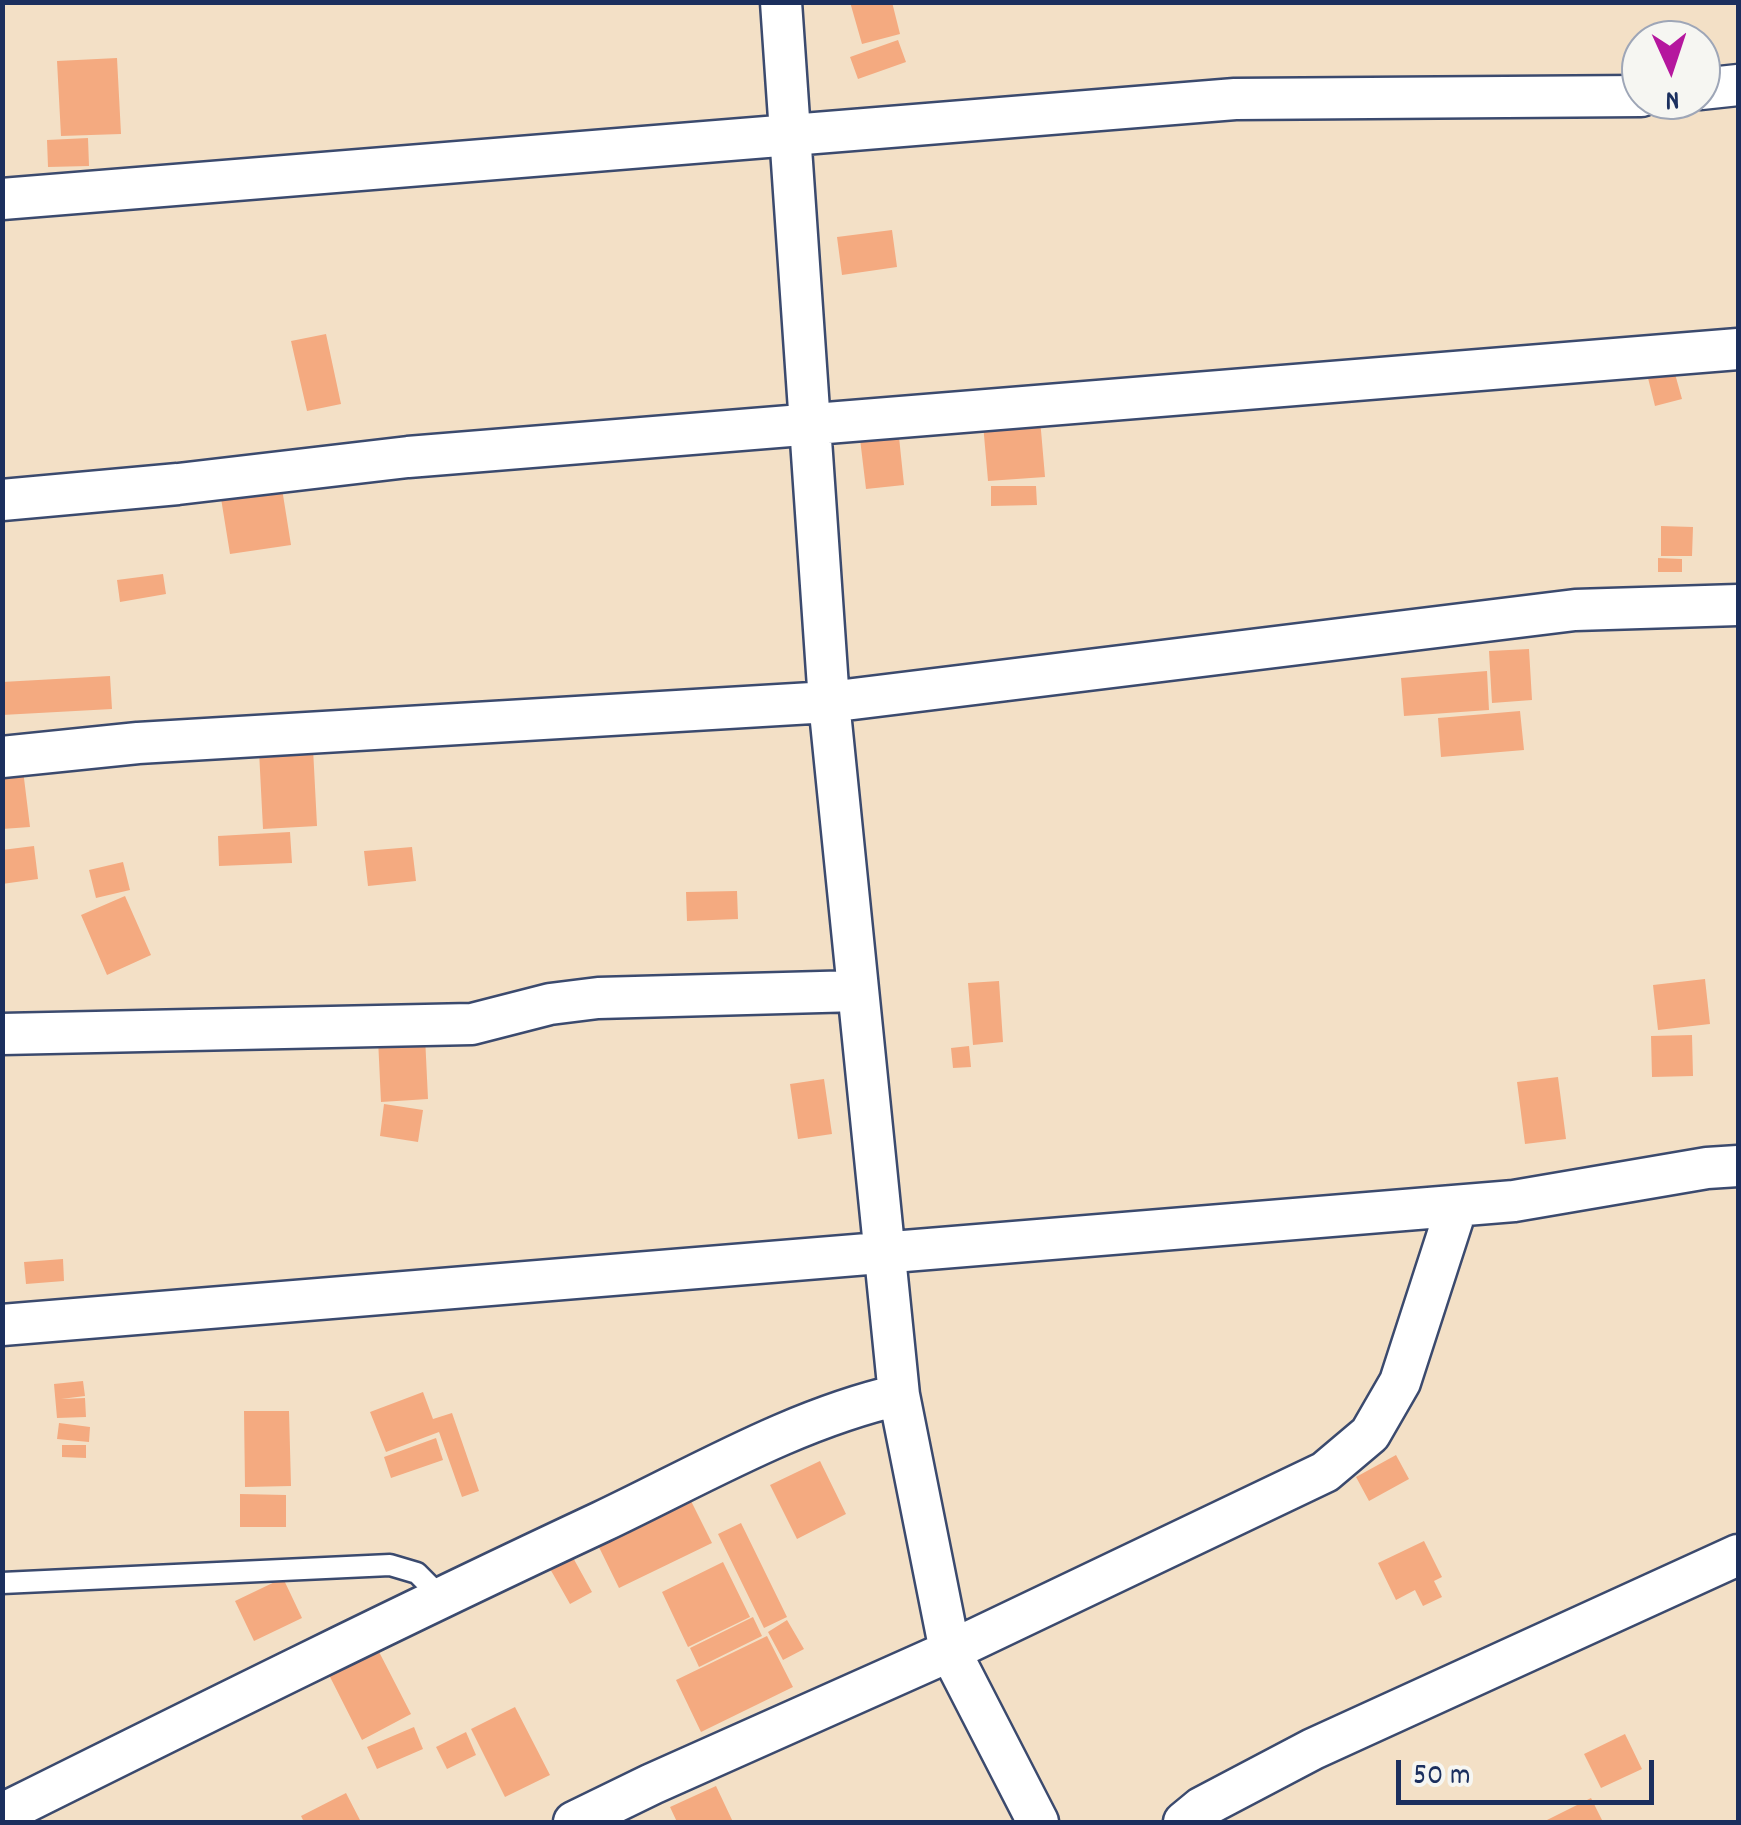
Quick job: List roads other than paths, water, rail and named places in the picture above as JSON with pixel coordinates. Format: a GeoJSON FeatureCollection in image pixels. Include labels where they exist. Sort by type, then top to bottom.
{"type":"FeatureCollection","features":[{"type":"Feature","properties":{"kind":"street"},"geometry":{"type":"LineString","coordinates":[[781,2],[830,702],[899,1395],[950,1651],[1038,1822]]}},
{"type":"Feature","properties":{"kind":"street"},"geometry":{"type":"LineString","coordinates":[[2,199],[1235,99],[1621,96]]}},
{"type":"Feature","properties":{"kind":"street"},"geometry":{"type":"LineString","coordinates":[[2,500],[408,457],[810,422],[1738,349]]}},
{"type":"Feature","properties":{"kind":"street"},"geometry":{"type":"LineString","coordinates":[[2,756],[138,743],[830,702],[1575,610],[1738,606]]}},
{"type":"Feature","properties":{"kind":"street"},"geometry":{"type":"LineString","coordinates":[[2,1034],[472,1024],[550,1004],[598,998],[858,991]]}},
{"type":"Feature","properties":{"kind":"street"},"geometry":{"type":"LineString","coordinates":[[2,1325],[886,1250],[1514,1202],[1738,1166]]}},
{"type":"Feature","properties":{"kind":"street"},"geometry":{"type":"LineString","coordinates":[[574,1822],[950,1651],[1325,1472],[1370,1434],[1400,1382],[1458,1206]]}},
{"type":"Feature","properties":{"kind":"street"},"geometry":{"type":"LineString","coordinates":[[2,1814],[441,1597],[766,1443],[834,1414],[899,1395]]}},
{"type":"Feature","properties":{"kind":"street"},"geometry":{"type":"LineString","coordinates":[[1184,1822],[1201,1808],[1312,1749],[1738,1554]]}},
{"type":"Feature","properties":{"kind":"lane"},"geometry":{"type":"LineString","coordinates":[[2,1583],[390,1565],[417,1574],[441,1597]]}}]}
